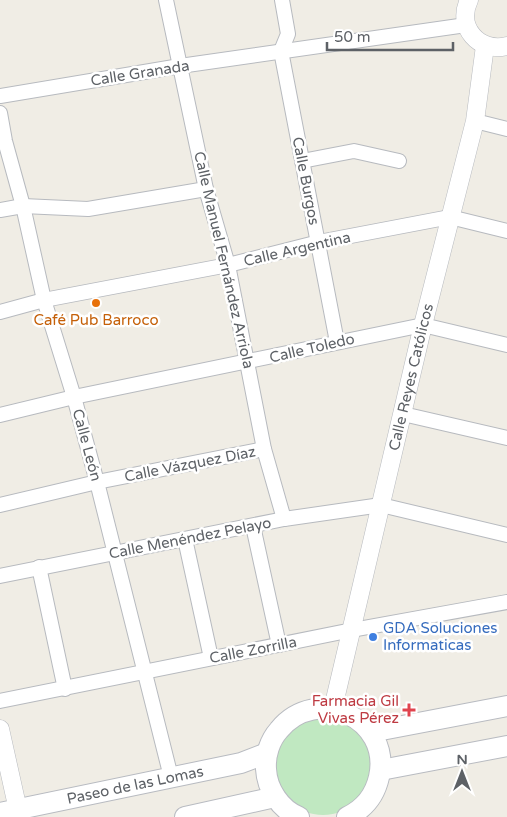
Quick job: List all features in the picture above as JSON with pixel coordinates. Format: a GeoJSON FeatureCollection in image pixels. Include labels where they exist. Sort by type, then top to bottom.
{"type":"FeatureCollection","features":[{"type":"Feature","properties":{"kind":"main road"},"geometry":{"type":"LineString","coordinates":[[370,732],[507,706]]}},
{"type":"Feature","properties":{"kind":"main road"},"geometry":{"type":"LineString","coordinates":[[299,817],[284,808],[275,797],[268,783],[267,753],[273,736],[284,723],[299,713],[316,708],[333,708],[348,713],[360,721],[370,732],[379,750],[381,770],[377,787],[368,802],[347,817]]}},
{"type":"Feature","properties":{"kind":"main road"},"geometry":{"type":"LineString","coordinates":[[381,770],[507,746]]}},
{"type":"Feature","properties":{"kind":"main road","name":"Paseo de las Lomas"},"geometry":{"type":"LineString","coordinates":[[12,814],[171,777],[241,763],[267,753]]}},
{"type":"Feature","properties":{"kind":"main road"},"geometry":{"type":"LineString","coordinates":[[186,817],[275,797]]}},
{"type":"Feature","properties":{"kind":"street","name":"Calle Manuel Fernández Arriola"},"geometry":{"type":"LineString","coordinates":[[166,0],[206,189],[228,264],[264,449],[284,519]]}},
{"type":"Feature","properties":{"kind":"street"},"geometry":{"type":"LineString","coordinates":[[281,51],[288,34],[282,0]]}},
{"type":"Feature","properties":{"kind":"street"},"geometry":{"type":"LineString","coordinates":[[469,0],[465,16],[470,34],[485,46],[495,48],[507,46]]}},
{"type":"Feature","properties":{"kind":"street","name":"Calle Granada"},"geometry":{"type":"LineString","coordinates":[[0,96],[180,66],[466,25]]}},
{"type":"Feature","properties":{"kind":"street","name":"Calle Reyes Católicos"},"geometry":{"type":"LineString","coordinates":[[333,708],[474,121],[485,46]]}},
{"type":"Feature","properties":{"kind":"street","name":"Calle Burgos"},"geometry":{"type":"LineString","coordinates":[[281,51],[337,342]]}},
{"type":"Feature","properties":{"kind":"street","name":"Calle León"},"geometry":{"type":"LineString","coordinates":[[0,113],[5,141],[23,206],[44,300],[74,397],[97,482],[171,777]]}},
{"type":"Feature","properties":{"kind":"street"},"geometry":{"type":"LineString","coordinates":[[474,121],[507,129]]}},
{"type":"Feature","properties":{"kind":"street"},"geometry":{"type":"LineString","coordinates":[[302,161],[354,151],[400,161]]}},
{"type":"Feature","properties":{"kind":"street"},"geometry":{"type":"LineString","coordinates":[[0,210],[23,206],[88,209],[206,189]]}},
{"type":"Feature","properties":{"kind":"street","name":"Calle Argentina"},"geometry":{"type":"LineString","coordinates":[[0,312],[44,300],[228,264],[318,242],[450,217],[507,231]]}},
{"type":"Feature","properties":{"kind":"street","name":"Calle Toledo"},"geometry":{"type":"LineString","coordinates":[[0,415],[74,397],[424,325],[507,345]]}},
{"type":"Feature","properties":{"kind":"street"},"geometry":{"type":"LineString","coordinates":[[403,414],[507,438]]}},
{"type":"Feature","properties":{"kind":"street","name":"Calle Vázquez Díaz"},"geometry":{"type":"LineString","coordinates":[[0,505],[97,482],[264,449]]}},
{"type":"Feature","properties":{"kind":"street"},"geometry":{"type":"LineString","coordinates":[[381,505],[507,535]]}},
{"type":"Feature","properties":{"kind":"street","name":"Calle Menéndez Pelayo"},"geometry":{"type":"LineString","coordinates":[[0,576],[284,519],[381,505]]}},
{"type":"Feature","properties":{"kind":"street"},"geometry":{"type":"LineString","coordinates":[[253,526],[279,645]]}},
{"type":"Feature","properties":{"kind":"street"},"geometry":{"type":"LineString","coordinates":[[185,539],[210,658]]}},
{"type":"Feature","properties":{"kind":"street"},"geometry":{"type":"LineString","coordinates":[[39,567],[65,689]]}},
{"type":"Feature","properties":{"kind":"street","name":"Calle Zorrilla"},"geometry":{"type":"LineString","coordinates":[[0,701],[352,630],[507,602]]}},
{"type":"Feature","properties":{"kind":"street"},"geometry":{"type":"LineString","coordinates":[[0,729],[12,814]]}},
{"type":"Feature","properties":{"kind":"green space"},"geometry":{"type":"Polygon","coordinates":[[[323,717],[342,721],[358,731],[368,747],[372,766],[368,785],[358,801],[342,811],[323,815],[304,811],[288,801],[278,785],[274,766],[278,747],[288,731],[304,721],[323,717]]]}},
{"type":"Feature","properties":{"kind":"place","name":"Café Pub Barroco"},"geometry":{"type":"Point","coordinates":[96,303]}},
{"type":"Feature","properties":{"kind":"place","name":"GDA Soluciones Informaticas"},"geometry":{"type":"Point","coordinates":[373,637]}},
{"type":"Feature","properties":{"kind":"place","name":"Farmacia Gil Vivas Pérez"},"geometry":{"type":"Point","coordinates":[409,710]}}]}
